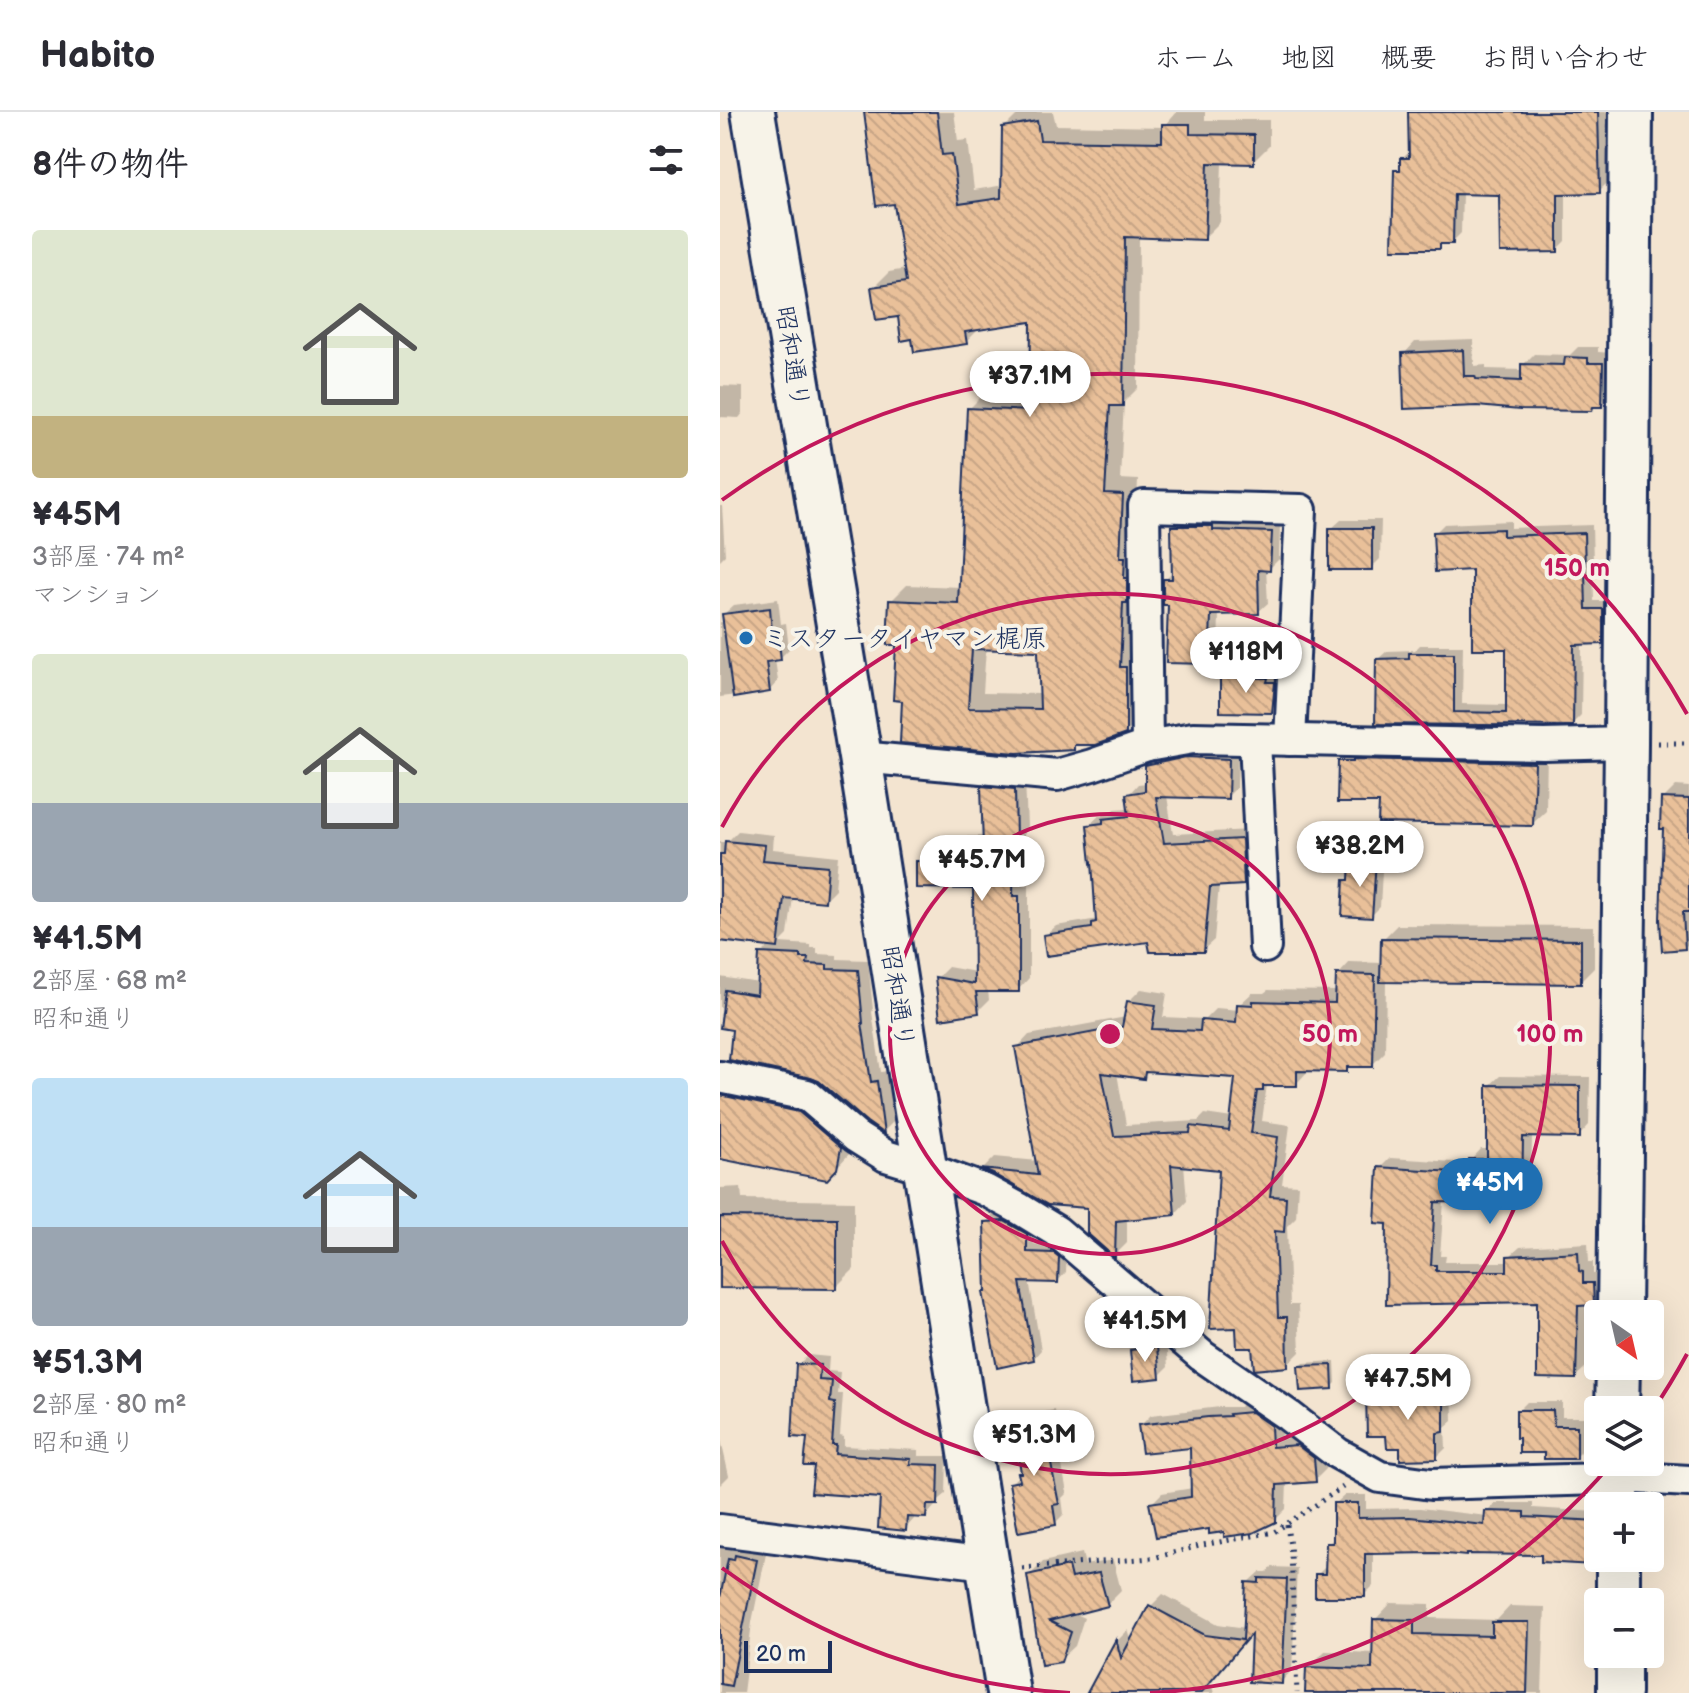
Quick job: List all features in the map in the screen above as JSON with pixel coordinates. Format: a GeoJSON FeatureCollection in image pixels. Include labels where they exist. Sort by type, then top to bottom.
{"type":"FeatureCollection","features":[{"type":"Feature","properties":{"kind":"street","name":"昭和通り"},"geometry":{"type":"LineString","coordinates":[[753,112],[860,757],[1008,1693]]}},
{"type":"Feature","properties":{"kind":"street"},"geometry":{"type":"LineString","coordinates":[[1619,1300],[1631,112]]}},
{"type":"Feature","properties":{"kind":"street"},"geometry":{"type":"LineString","coordinates":[[1147,746],[1144,506],[1301,510],[1290,740]]}},
{"type":"Feature","properties":{"kind":"street"},"geometry":{"type":"LineString","coordinates":[[860,757],[1057,775],[1147,746],[1193,738],[1544,745],[1626,743]]}},
{"type":"Feature","properties":{"kind":"street"},"geometry":{"type":"LineString","coordinates":[[1255,740],[1265,947]]}},
{"type":"Feature","properties":{"kind":"street"},"geometry":{"type":"LineString","coordinates":[[720,1077],[807,1095],[856,1137],[886,1156],[985,1190],[1020,1209],[1056,1231],[1202,1356],[1337,1453],[1380,1477],[1431,1484],[1617,1482],[1637,1478],[1689,1481]]}},
{"type":"Feature","properties":{"kind":"street"},"geometry":{"type":"LineString","coordinates":[[720,1530],[986,1564]]}},
{"type":"Feature","properties":{"kind":"street"},"geometry":{"type":"LineString","coordinates":[[1619,1668],[1619,1693]]}},
{"type":"Feature","properties":{"kind":"path"},"geometry":{"type":"LineString","coordinates":[[986,1564],[1026,1568],[1153,1558],[1274,1532],[1366,1470]]}},
{"type":"Feature","properties":{"kind":"path"},"geometry":{"type":"LineString","coordinates":[[1287,1525],[1297,1693]]}},
{"type":"Feature","properties":{"kind":"building"},"geometry":{"type":"Polygon","coordinates":[[[864,112],[937,112],[942,155],[952,154],[959,204],[1001,198],[1002,127],[1037,121],[1040,140],[1162,142],[1162,124],[1190,124],[1190,134],[1254,135],[1254,164],[1208,163],[1205,240],[1125,237],[1123,406],[1110,406],[1105,494],[1123,495],[1120,557],[1125,557],[1127,603],[1123,603],[1120,667],[1126,667],[1126,734],[1095,745],[1074,745],[1074,750],[1017,753],[900,743],[902,701],[893,700],[896,645],[887,645],[889,600],[958,603],[967,408],[1030,411],[1031,322],[965,332],[967,344],[914,352],[912,339],[901,341],[898,317],[876,320],[871,287],[906,282],[894,204],[876,206],[864,112]],[[972,649],[968,708],[1040,709],[1038,651],[972,649]]]}},
{"type":"Feature","properties":{"kind":"building"},"geometry":{"type":"Polygon","coordinates":[[[1408,112],[1598,112],[1600,193],[1558,194],[1558,252],[1500,253],[1499,195],[1454,194],[1453,244],[1440,244],[1440,249],[1392,249],[1394,170],[1400,170],[1400,158],[1409,158],[1408,112]]]}},
{"type":"Feature","properties":{"kind":"building"},"geometry":{"type":"Polygon","coordinates":[[[1463,350],[1464,376],[1475,376],[1476,379],[1521,381],[1521,364],[1564,365],[1565,357],[1588,358],[1588,363],[1603,363],[1602,407],[1593,407],[1592,411],[1477,406],[1404,409],[1402,353],[1463,350]]]}},
{"type":"Feature","properties":{"kind":"building"},"geometry":{"type":"Polygon","coordinates":[[[1171,526],[1213,526],[1213,530],[1272,532],[1270,571],[1258,570],[1259,614],[1211,615],[1209,664],[1166,663],[1168,605],[1163,605],[1163,579],[1172,579],[1171,526]]]}},
{"type":"Feature","properties":{"kind":"building"},"geometry":{"type":"Polygon","coordinates":[[[1329,528],[1372,528],[1372,570],[1329,570],[1329,528]]]}},
{"type":"Feature","properties":{"kind":"building"},"geometry":{"type":"Polygon","coordinates":[[[1503,529],[1503,536],[1584,533],[1586,609],[1603,609],[1603,644],[1574,645],[1573,726],[1375,724],[1376,659],[1409,658],[1409,653],[1454,653],[1454,712],[1506,713],[1506,649],[1472,649],[1472,570],[1435,572],[1433,532],[1503,529]]]}},
{"type":"Feature","properties":{"kind":"building"},"geometry":{"type":"Polygon","coordinates":[[[770,608],[772,632],[778,632],[781,660],[766,662],[770,692],[733,698],[722,614],[770,608]]]}},
{"type":"Feature","properties":{"kind":"building"},"geometry":{"type":"Polygon","coordinates":[[[1220,677],[1268,678],[1267,682],[1275,682],[1272,713],[1220,712],[1220,677]]]}},
{"type":"Feature","properties":{"kind":"building"},"geometry":{"type":"Polygon","coordinates":[[[1186,757],[1229,759],[1228,799],[1156,797],[1164,843],[1242,839],[1244,885],[1210,887],[1204,952],[1150,952],[1148,942],[1046,956],[1043,935],[1092,928],[1092,923],[1096,922],[1087,825],[1103,823],[1103,819],[1129,816],[1126,794],[1145,791],[1145,766],[1186,757]]]}},
{"type":"Feature","properties":{"kind":"building"},"geometry":{"type":"Polygon","coordinates":[[[1338,761],[1535,763],[1533,826],[1378,823],[1379,803],[1337,803],[1338,761]]]}},
{"type":"Feature","properties":{"kind":"building"},"geometry":{"type":"Polygon","coordinates":[[[981,786],[1015,789],[1013,896],[1019,896],[1019,992],[976,992],[979,1013],[940,1019],[935,977],[974,984],[973,889],[916,888],[916,861],[931,861],[931,847],[983,847],[981,786]]]}},
{"type":"Feature","properties":{"kind":"building"},"geometry":{"type":"Polygon","coordinates":[[[1661,798],[1689,799],[1689,912],[1683,912],[1685,949],[1662,951],[1663,829],[1660,829],[1661,798]]]}},
{"type":"Feature","properties":{"kind":"building"},"geometry":{"type":"Polygon","coordinates":[[[725,841],[765,845],[763,860],[828,866],[825,902],[784,898],[778,948],[720,941],[720,854],[724,854],[725,841]]]}},
{"type":"Feature","properties":{"kind":"building"},"geometry":{"type":"Polygon","coordinates":[[[1350,860],[1376,860],[1372,918],[1342,916],[1344,880],[1349,880],[1350,860]]]}},
{"type":"Feature","properties":{"kind":"building"},"geometry":{"type":"Polygon","coordinates":[[[1381,938],[1581,940],[1581,984],[1380,982],[1381,938]]]}},
{"type":"Feature","properties":{"kind":"building"},"geometry":{"type":"Polygon","coordinates":[[[759,953],[801,955],[801,958],[808,958],[807,964],[827,965],[827,969],[858,970],[871,1082],[877,1081],[884,1134],[819,1081],[729,1060],[732,1030],[720,1028],[725,990],[757,995],[759,953]]]}},
{"type":"Feature","properties":{"kind":"building"},"geometry":{"type":"Polygon","coordinates":[[[1336,974],[1375,975],[1373,1067],[1347,1067],[1347,1072],[1297,1071],[1297,1086],[1263,1086],[1263,1091],[1257,1091],[1251,1133],[1278,1137],[1270,1196],[1286,1197],[1284,1232],[1275,1231],[1278,1317],[1287,1317],[1288,1367],[1254,1370],[1252,1348],[1237,1348],[1236,1328],[1210,1329],[1219,1170],[1171,1165],[1175,1215],[1116,1221],[1115,1258],[1087,1233],[1087,1208],[1048,1205],[981,1169],[1038,1175],[1015,1047],[1122,1027],[1127,1001],[1156,1005],[1152,1029],[1200,1031],[1201,1020],[1236,1023],[1237,1004],[1253,1005],[1253,1001],[1335,1003],[1336,974]],[[1145,1072],[1144,1079],[1102,1073],[1114,1136],[1190,1133],[1191,1126],[1229,1131],[1235,1078],[1145,1072]]]}},
{"type":"Feature","properties":{"kind":"building"},"geometry":{"type":"Polygon","coordinates":[[[1487,1085],[1580,1086],[1580,1138],[1523,1137],[1522,1204],[1435,1202],[1431,1265],[1436,1265],[1436,1271],[1507,1271],[1507,1256],[1578,1252],[1579,1271],[1583,1272],[1583,1283],[1593,1283],[1594,1300],[1584,1300],[1584,1306],[1578,1306],[1576,1379],[1537,1378],[1537,1302],[1386,1305],[1387,1224],[1375,1223],[1378,1167],[1469,1173],[1469,1159],[1487,1159],[1487,1085]]]}},
{"type":"Feature","properties":{"kind":"building"},"geometry":{"type":"Polygon","coordinates":[[[720,1095],[799,1112],[841,1148],[837,1169],[827,1180],[720,1159],[720,1095]]]}},
{"type":"Feature","properties":{"kind":"building"},"geometry":{"type":"Polygon","coordinates":[[[720,1217],[837,1218],[837,1289],[720,1288],[720,1217]]]}},
{"type":"Feature","properties":{"kind":"building"},"geometry":{"type":"Polygon","coordinates":[[[1004,1221],[1027,1234],[1027,1252],[1054,1253],[1059,1257],[1058,1283],[1020,1282],[1034,1360],[997,1368],[983,1292],[986,1292],[984,1222],[1004,1221]]]}},
{"type":"Feature","properties":{"kind":"building"},"geometry":{"type":"Polygon","coordinates":[[[1157,1347],[1160,1378],[1133,1381],[1130,1350],[1157,1347]]]}},
{"type":"Feature","properties":{"kind":"building"},"geometry":{"type":"Polygon","coordinates":[[[796,1364],[820,1365],[819,1380],[832,1381],[830,1402],[835,1403],[832,1445],[836,1445],[835,1454],[911,1459],[910,1464],[939,1465],[938,1505],[927,1505],[926,1518],[907,1517],[906,1531],[878,1528],[880,1498],[811,1493],[814,1466],[804,1466],[807,1438],[792,1437],[796,1364]]]}},
{"type":"Feature","properties":{"kind":"building"},"geometry":{"type":"Polygon","coordinates":[[[1332,1365],[1333,1389],[1300,1391],[1298,1366],[1332,1365]]]}},
{"type":"Feature","properties":{"kind":"building"},"geometry":{"type":"Polygon","coordinates":[[[1444,1391],[1444,1432],[1437,1433],[1437,1459],[1400,1460],[1400,1448],[1387,1448],[1386,1436],[1367,1436],[1366,1394],[1444,1391]]]}},
{"type":"Feature","properties":{"kind":"building"},"geometry":{"type":"Polygon","coordinates":[[[1516,1410],[1553,1410],[1554,1426],[1577,1426],[1577,1459],[1544,1459],[1544,1453],[1519,1453],[1516,1410]]]}},
{"type":"Feature","properties":{"kind":"building"},"geometry":{"type":"Polygon","coordinates":[[[1251,1412],[1271,1426],[1272,1447],[1297,1445],[1314,1458],[1316,1482],[1277,1485],[1276,1522],[1253,1533],[1224,1537],[1224,1532],[1209,1534],[1209,1529],[1156,1537],[1149,1503],[1191,1497],[1190,1448],[1142,1453],[1138,1425],[1251,1412]]]}},
{"type":"Feature","properties":{"kind":"building"},"geometry":{"type":"Polygon","coordinates":[[[1046,1419],[1059,1504],[1053,1505],[1056,1525],[1018,1532],[1009,1483],[1020,1481],[1018,1473],[1021,1473],[1014,1424],[1046,1419]]]}},
{"type":"Feature","properties":{"kind":"building"},"geometry":{"type":"Polygon","coordinates":[[[1333,1503],[1358,1503],[1358,1518],[1410,1517],[1484,1525],[1485,1511],[1525,1512],[1525,1517],[1584,1520],[1584,1564],[1541,1562],[1541,1555],[1365,1554],[1365,1597],[1315,1597],[1315,1574],[1325,1574],[1326,1543],[1333,1543],[1333,1503]]]}},
{"type":"Feature","properties":{"kind":"building"},"geometry":{"type":"Polygon","coordinates":[[[735,1555],[757,1560],[731,1686],[720,1684],[720,1598],[728,1559],[734,1560],[735,1555]]]}},
{"type":"Feature","properties":{"kind":"building"},"geometry":{"type":"Polygon","coordinates":[[[1068,1566],[1071,1578],[1099,1573],[1108,1606],[1049,1621],[1071,1632],[1061,1662],[1041,1665],[1027,1575],[1068,1566]]]}},
{"type":"Feature","properties":{"kind":"building"},"geometry":{"type":"Polygon","coordinates":[[[1259,1578],[1287,1579],[1282,1684],[1249,1682],[1251,1634],[1201,1693],[1087,1693],[1116,1639],[1121,1658],[1149,1605],[1205,1635],[1243,1640],[1246,1582],[1259,1583],[1259,1578]]]}},
{"type":"Feature","properties":{"kind":"building"},"geometry":{"type":"Polygon","coordinates":[[[1373,1619],[1414,1620],[1414,1634],[1492,1636],[1492,1622],[1529,1622],[1527,1693],[1305,1693],[1306,1667],[1372,1669],[1373,1619]]]}},
{"type":"Feature","properties":{"kind":"place","name":"ミスタータイヤマン梶原"},"geometry":{"type":"Point","coordinates":[746,638]}}]}
